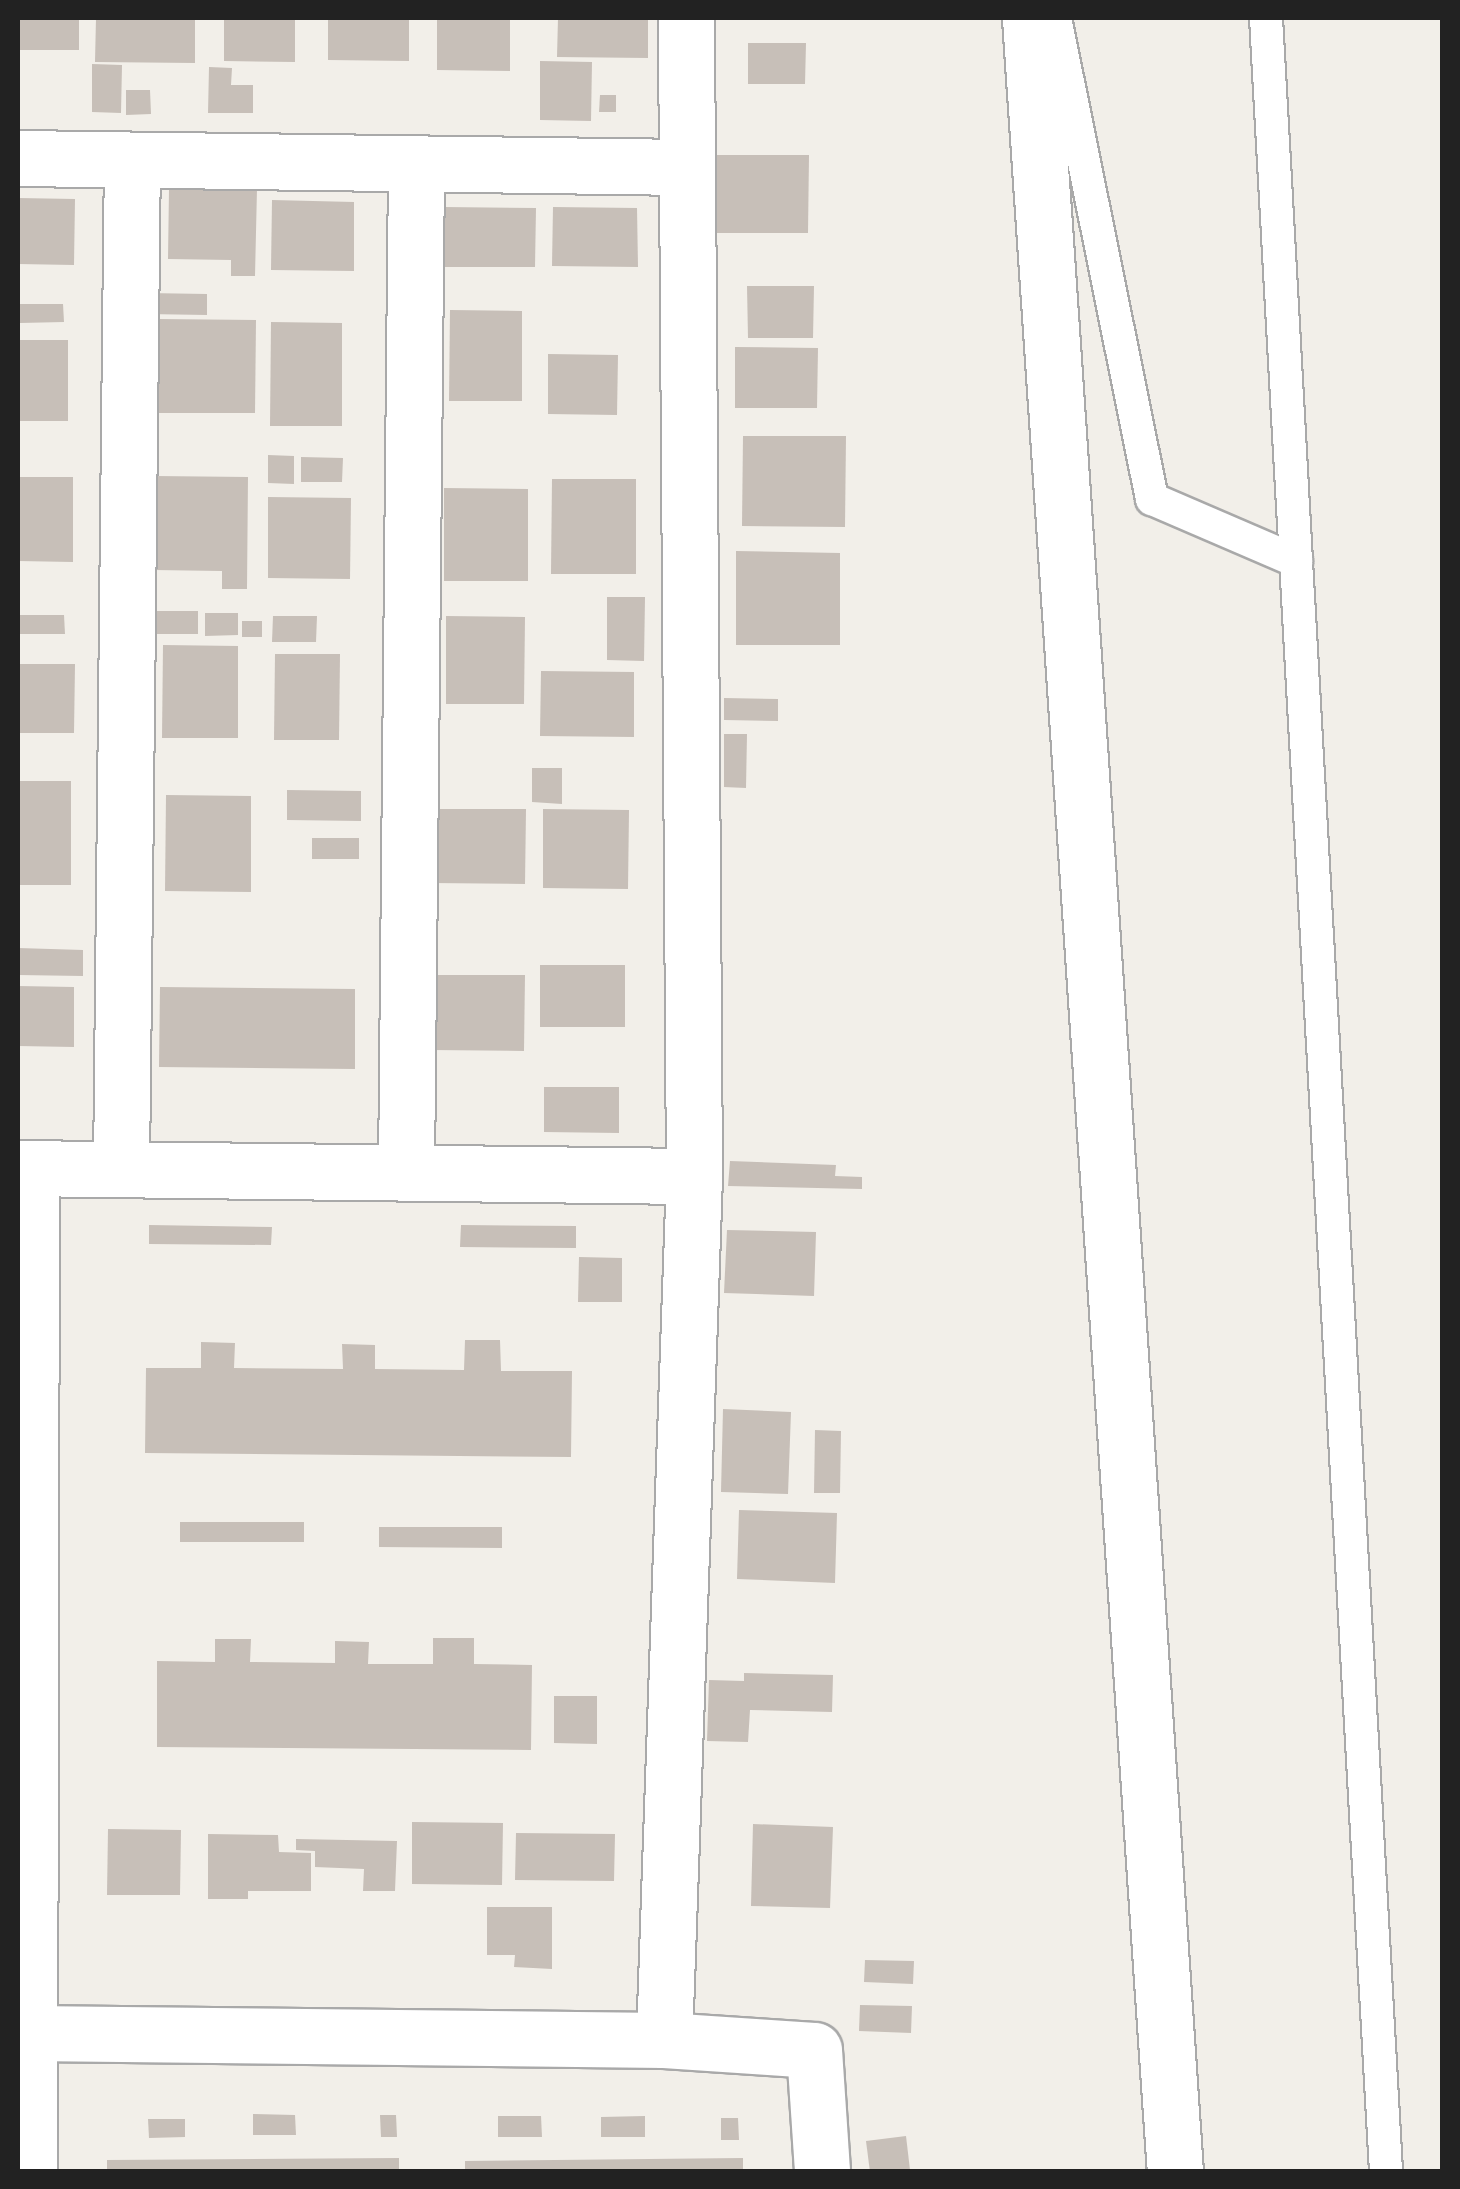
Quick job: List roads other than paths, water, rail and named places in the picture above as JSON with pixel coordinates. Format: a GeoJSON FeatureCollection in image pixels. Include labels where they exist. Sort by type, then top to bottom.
{"type":"FeatureCollection","features":[{"type":"Feature","properties":{"kind":"street"},"geometry":{"type":"LineString","coordinates":[[664,2040],[694,1176],[684,167],[686,18]]}},
{"type":"Feature","properties":{"kind":"street"},"geometry":{"type":"LineString","coordinates":[[1030,18],[1175,2172]]}},
{"type":"Feature","properties":{"kind":"street"},"geometry":{"type":"LineString","coordinates":[[18,158],[684,167]]}},
{"type":"Feature","properties":{"kind":"street"},"geometry":{"type":"LineString","coordinates":[[121,1169],[132,160]]}},
{"type":"Feature","properties":{"kind":"street"},"geometry":{"type":"LineString","coordinates":[[406,1172],[416,163]]}},
{"type":"Feature","properties":{"kind":"street"},"geometry":{"type":"LineString","coordinates":[[28,2172],[24,1168],[694,1176]]}},
{"type":"Feature","properties":{"kind":"street"},"geometry":{"type":"LineString","coordinates":[[29,2033],[664,2040],[814,2050],[822,2172]]}},
{"type":"Feature","properties":{"kind":"lane"},"geometry":{"type":"LineString","coordinates":[[1056,18],[1152,499],[1296,561]]}},
{"type":"Feature","properties":{"kind":"lane"},"geometry":{"type":"LineString","coordinates":[[1266,18],[1386,2172]]}}]}
